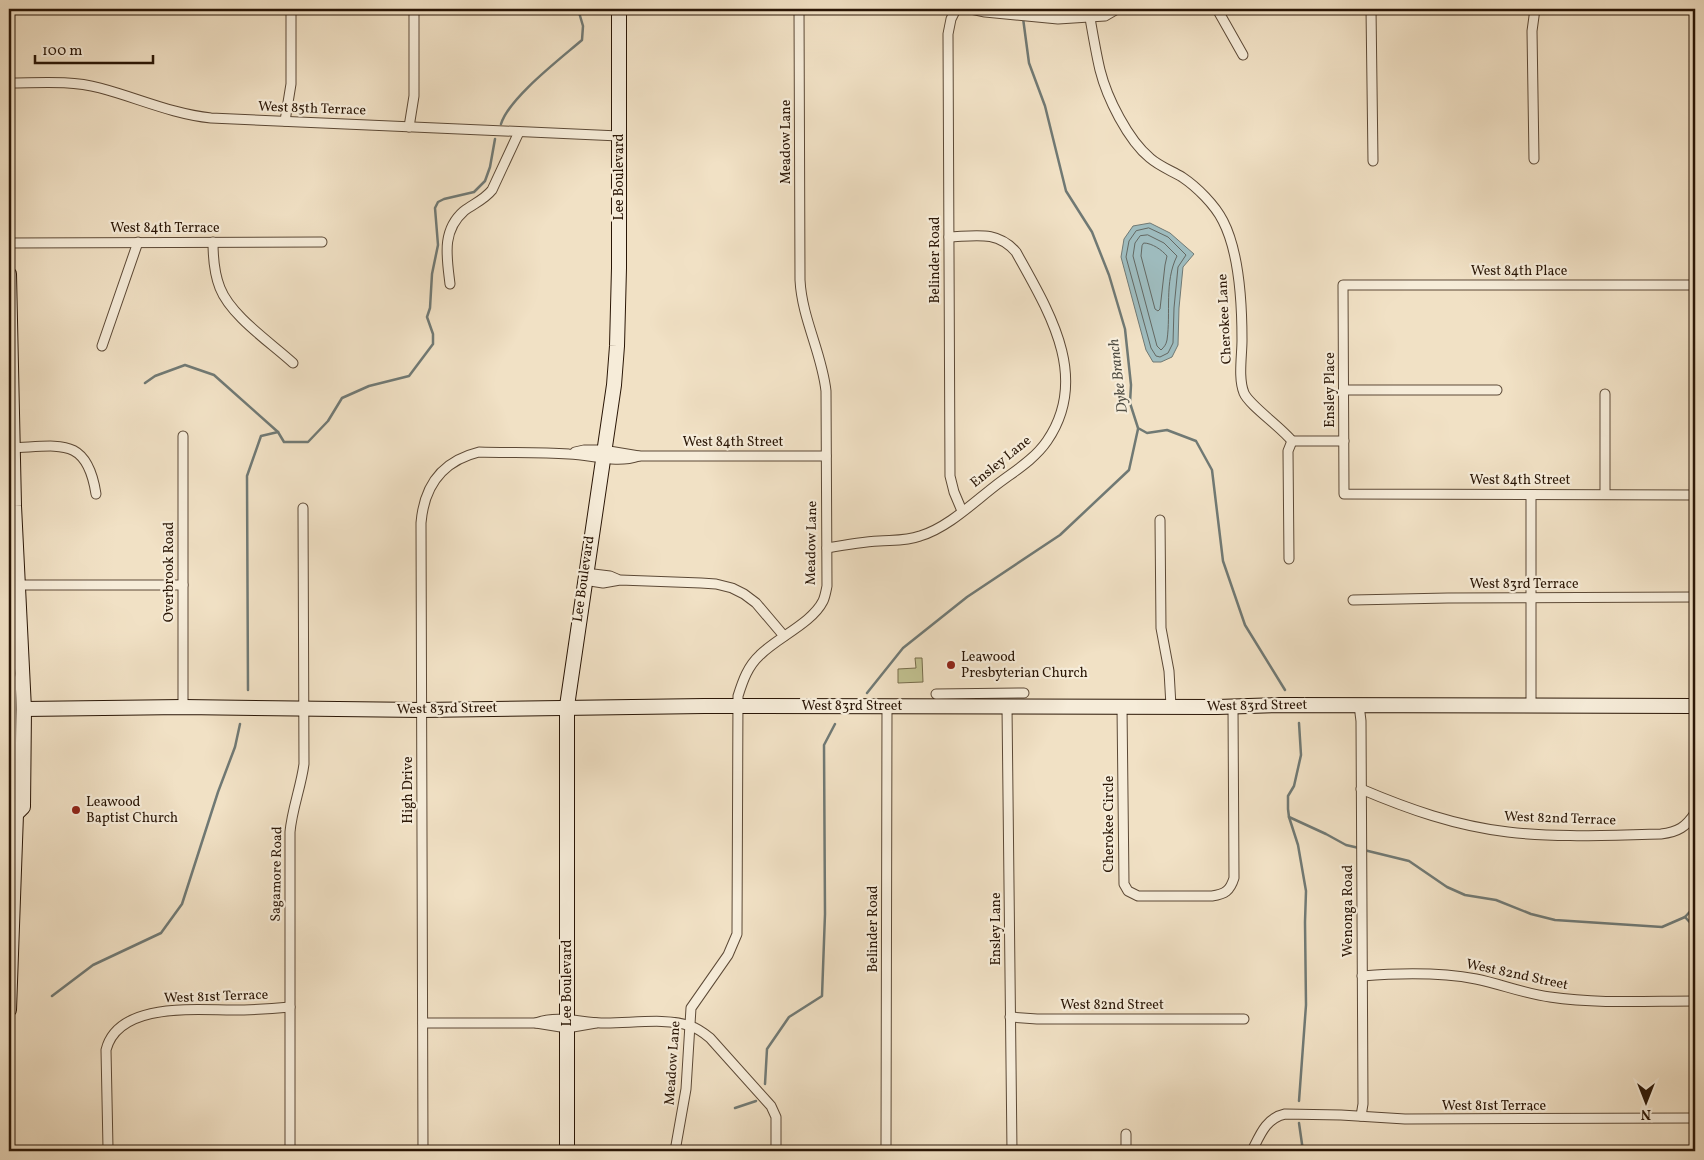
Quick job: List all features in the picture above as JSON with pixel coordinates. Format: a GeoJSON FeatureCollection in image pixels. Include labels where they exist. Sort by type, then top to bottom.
{"type":"FeatureCollection","features":[{"type":"Feature","properties":{"kind":"street"},"geometry":{"type":"LineString","coordinates":[[285,121],[291,84],[291,9]]}},
{"type":"Feature","properties":{"kind":"street"},"geometry":{"type":"LineString","coordinates":[[409,127],[414,96],[414,9]]}},
{"type":"Feature","properties":{"kind":"street","name":"Lee Boulevard"},"geometry":{"type":"LineString","coordinates":[[567,1151],[567,706],[614,385],[617,346],[619,9]]}},
{"type":"Feature","properties":{"kind":"street","name":"Meadow Lane"},"geometry":{"type":"LineString","coordinates":[[675,1151],[686,1089],[691,1008],[728,955],[737,934],[738,696],[752,664],[760,654],[808,618],[819,607],[824,600],[827,586],[825,382],[800,294],[799,9]]}},
{"type":"Feature","properties":{"kind":"street","name":"Belinder Road"},"geometry":{"type":"LineString","coordinates":[[956,9],[951,19],[948,34],[950,476],[962,511]]}},
{"type":"Feature","properties":{"kind":"street"},"geometry":{"type":"LineString","coordinates":[[971,9],[1058,19],[1105,16],[1117,9]]}},
{"type":"Feature","properties":{"kind":"street"},"geometry":{"type":"LineString","coordinates":[[1217,9],[1243,55]]}},
{"type":"Feature","properties":{"kind":"street"},"geometry":{"type":"LineString","coordinates":[[1371,9],[1373,161]]}},
{"type":"Feature","properties":{"kind":"street"},"geometry":{"type":"LineString","coordinates":[[1534,159],[1532,32],[1535,9]]}},
{"type":"Feature","properties":{"kind":"street","name":"Cherokee Lane"},"geometry":{"type":"LineString","coordinates":[[1090,18],[1100,71],[1111,101],[1128,132],[1150,158],[1194,186],[1208,201],[1228,231],[1238,273],[1244,394],[1284,431],[1292,441]]}},
{"type":"Feature","properties":{"kind":"street","name":"West 85th Terrace"},"geometry":{"type":"LineString","coordinates":[[9,83],[60,82],[83,84],[194,116],[619,136]]}},
{"type":"Feature","properties":{"kind":"street"},"geometry":{"type":"LineString","coordinates":[[450,284],[449,231],[455,221],[465,211],[486,197],[492,190],[519,132]]}},
{"type":"Feature","properties":{"kind":"street","name":"Ensley Lane"},"geometry":{"type":"LineString","coordinates":[[827,548],[914,538],[928,534],[1027,462],[1046,442],[1055,427],[1062,407],[1065,390],[1065,372],[1061,344],[1043,300],[1016,252],[1002,239],[994,236],[949,237]]}},
{"type":"Feature","properties":{"kind":"street"},"geometry":{"type":"LineString","coordinates":[[102,346],[138,242]]}},
{"type":"Feature","properties":{"kind":"street"},"geometry":{"type":"LineString","coordinates":[[213,242],[215,270],[219,286],[226,300],[236,313],[292,363]]}},
{"type":"Feature","properties":{"kind":"street","name":"West 84th Terrace"},"geometry":{"type":"LineString","coordinates":[[9,243],[322,242]]}},
{"type":"Feature","properties":{"kind":"street"},"geometry":{"type":"LineString","coordinates":[[9,274],[14,708]]}},
{"type":"Feature","properties":{"kind":"street","name":"West 84th Place"},"geometry":{"type":"LineString","coordinates":[[1343,285],[1695,285]]}},
{"type":"Feature","properties":{"kind":"street","name":"Ensley Place"},"geometry":{"type":"LineString","coordinates":[[1343,285],[1344,494]]}},
{"type":"Feature","properties":{"kind":"street"},"geometry":{"type":"LineString","coordinates":[[1344,390],[1498,390]]}},
{"type":"Feature","properties":{"kind":"street"},"geometry":{"type":"LineString","coordinates":[[1605,494],[1606,394]]}},
{"type":"Feature","properties":{"kind":"street","name":"Overbrook Road"},"geometry":{"type":"LineString","coordinates":[[183,436],[183,707]]}},
{"type":"Feature","properties":{"kind":"street"},"geometry":{"type":"LineString","coordinates":[[1289,560],[1288,450],[1292,441],[1344,442]]}},
{"type":"Feature","properties":{"kind":"street"},"geometry":{"type":"LineString","coordinates":[[12,448],[53,446],[72,449],[80,453],[88,463],[96,494]]}},
{"type":"Feature","properties":{"kind":"street","name":"West 84th Street"},"geometry":{"type":"LineString","coordinates":[[473,454],[603,454],[627,459],[639,456],[826,456]]}},
{"type":"Feature","properties":{"kind":"street","name":"High Drive"},"geometry":{"type":"LineString","coordinates":[[423,1151],[422,508],[430,485],[441,473],[453,462],[473,454]]}},
{"type":"Feature","properties":{"kind":"street","name":"West 84th Street"},"geometry":{"type":"LineString","coordinates":[[1344,494],[1695,495]]}},
{"type":"Feature","properties":{"kind":"street"},"geometry":{"type":"LineString","coordinates":[[1531,495],[1531,704]]}},
{"type":"Feature","properties":{"kind":"street","name":"Sagamore Road"},"geometry":{"type":"LineString","coordinates":[[290,1151],[290,832],[292,815],[302,778],[304,709],[303,508]]}},
{"type":"Feature","properties":{"kind":"street"},"geometry":{"type":"LineString","coordinates":[[1160,520],[1161,628],[1171,706]]}},
{"type":"Feature","properties":{"kind":"street"},"geometry":{"type":"LineString","coordinates":[[585,576],[610,576],[620,580],[716,584],[732,588],[756,603],[784,636]]}},
{"type":"Feature","properties":{"kind":"street"},"geometry":{"type":"LineString","coordinates":[[13,584],[183,585]]}},
{"type":"Feature","properties":{"kind":"street","name":"West 83rd Terrace"},"geometry":{"type":"LineString","coordinates":[[1353,600],[1695,597]]}},
{"type":"Feature","properties":{"kind":"street"},"geometry":{"type":"LineString","coordinates":[[9,677],[14,708],[23,807],[16,814],[9,1010]]}},
{"type":"Feature","properties":{"kind":"street"},"geometry":{"type":"LineString","coordinates":[[936,694],[1024,693]]}},
{"type":"Feature","properties":{"kind":"street","name":"West 83rd Street"},"geometry":{"type":"LineString","coordinates":[[14,708],[183,707],[422,710],[567,706],[1122,707],[1531,704],[1695,706]]}},
{"type":"Feature","properties":{"kind":"street","name":"Wenonga Road"},"geometry":{"type":"LineString","coordinates":[[1359,705],[1361,721],[1363,1104],[1361,1116]]}},
{"type":"Feature","properties":{"kind":"street","name":"Cherokee Circle"},"geometry":{"type":"LineString","coordinates":[[1122,707],[1124,884],[1128,891],[1138,896],[1212,896],[1223,895],[1230,888],[1234,878],[1233,706]]}},
{"type":"Feature","properties":{"kind":"street","name":"Belinder Road"},"geometry":{"type":"LineString","coordinates":[[886,1151],[887,707]]}},
{"type":"Feature","properties":{"kind":"street","name":"Ensley Lane"},"geometry":{"type":"LineString","coordinates":[[1007,707],[1012,1151]]}},
{"type":"Feature","properties":{"kind":"street","name":"West 82nd Terrace"},"geometry":{"type":"LineString","coordinates":[[1361,789],[1393,803],[1436,817],[1483,828],[1544,835],[1661,834],[1676,832],[1695,813]]}},
{"type":"Feature","properties":{"kind":"street","name":"West 82nd Street"},"geometry":{"type":"LineString","coordinates":[[1362,976],[1401,974],[1452,975],[1498,984],[1548,997],[1572,1000],[1695,1001]]}},
{"type":"Feature","properties":{"kind":"street","name":"West 81st Terrace"},"geometry":{"type":"LineString","coordinates":[[107,1150],[106,1050],[109,1040],[117,1030],[135,1019],[163,1011],[263,1010],[290,1007]]}},
{"type":"Feature","properties":{"kind":"street","name":"West 82nd Street"},"geometry":{"type":"LineString","coordinates":[[1010,1016],[1037,1019],[1244,1019]]}},
{"type":"Feature","properties":{"kind":"street"},"geometry":{"type":"LineString","coordinates":[[423,1023],[567,1023],[589,1026],[599,1023],[668,1022],[690,1025],[710,1038],[771,1106],[776,1117],[776,1151]]}},
{"type":"Feature","properties":{"kind":"street","name":"West 81st Terrace"},"geometry":{"type":"LineString","coordinates":[[1252,1151],[1268,1122],[1277,1116],[1293,1113],[1405,1120],[1695,1118]]}},
{"type":"Feature","properties":{"kind":"street"},"geometry":{"type":"LineString","coordinates":[[1126,1134],[1126,1151]]}},
{"type":"Feature","properties":{"kind":"green space"},"geometry":{"type":"Polygon","coordinates":[[[915,658],[922,658],[923,682],[898,683],[898,669],[916,668],[915,658]]]}},
{"type":"Feature","properties":{"kind":"water"},"geometry":{"type":"Polygon","coordinates":[[[1150,223],[1170,233],[1194,254],[1183,267],[1178,345],[1172,357],[1161,362],[1153,362],[1146,350],[1121,257],[1124,239],[1133,226],[1150,223]]]}},
{"type":"Feature","properties":{"kind":"waterway"},"geometry":{"type":"LineString","coordinates":[[501,124],[506,114],[524,91],[582,40],[583,26],[578,9]]}},
{"type":"Feature","properties":{"kind":"waterway","name":"Dyke Branch"},"geometry":{"type":"LineString","coordinates":[[1023,18],[1029,63],[1045,106],[1066,191],[1092,232],[1109,275],[1125,329],[1131,385],[1130,403],[1138,428],[1147,433],[1167,430],[1196,441],[1212,470],[1223,561],[1245,625],[1285,690]]}},
{"type":"Feature","properties":{"kind":"waterway"},"geometry":{"type":"LineString","coordinates":[[248,690],[247,476],[261,436],[278,432],[284,442],[308,442],[328,421],[342,398],[369,386],[409,376],[433,344],[433,334],[427,317],[430,308],[432,274],[438,245],[435,208],[438,202],[444,199],[474,192],[485,181],[490,167],[495,139]]}},
{"type":"Feature","properties":{"kind":"waterway"},"geometry":{"type":"LineString","coordinates":[[145,383],[155,376],[185,365],[214,375],[278,432]]}},
{"type":"Feature","properties":{"kind":"waterway"},"geometry":{"type":"LineString","coordinates":[[867,693],[903,648],[967,597],[1060,535],[1129,470],[1138,429]]}},
{"type":"Feature","properties":{"kind":"waterway"},"geometry":{"type":"LineString","coordinates":[[1299,723],[1301,755],[1294,786],[1288,796],[1289,817],[1346,845],[1359,848]]}},
{"type":"Feature","properties":{"kind":"waterway"},"geometry":{"type":"LineString","coordinates":[[52,996],[93,965],[161,933],[182,904],[218,792],[235,747],[240,724]]}},
{"type":"Feature","properties":{"kind":"waterway"},"geometry":{"type":"LineString","coordinates":[[765,1084],[767,1049],[789,1017],[822,996],[825,914],[824,745],[835,724]]}},
{"type":"Feature","properties":{"kind":"waterway"},"geometry":{"type":"LineString","coordinates":[[1289,817],[1298,845],[1306,891],[1306,1005],[1299,1101]]}},
{"type":"Feature","properties":{"kind":"waterway"},"geometry":{"type":"LineString","coordinates":[[1364,850],[1409,861],[1447,887],[1465,895],[1496,900],[1531,914],[1555,920],[1662,927],[1685,917],[1695,906]]}},
{"type":"Feature","properties":{"kind":"waterway"},"geometry":{"type":"LineString","coordinates":[[1685,917],[1695,928]]}},
{"type":"Feature","properties":{"kind":"waterway"},"geometry":{"type":"LineString","coordinates":[[735,1108],[756,1101]]}},
{"type":"Feature","properties":{"kind":"waterway"},"geometry":{"type":"LineString","coordinates":[[1299,1123],[1303,1151]]}},
{"type":"Feature","properties":{"kind":"place","name":"Leawood Presbyterian Church"},"geometry":{"type":"Point","coordinates":[951,665]}},
{"type":"Feature","properties":{"kind":"place","name":"Leawood Baptist Church"},"geometry":{"type":"Point","coordinates":[76,810]}}]}
